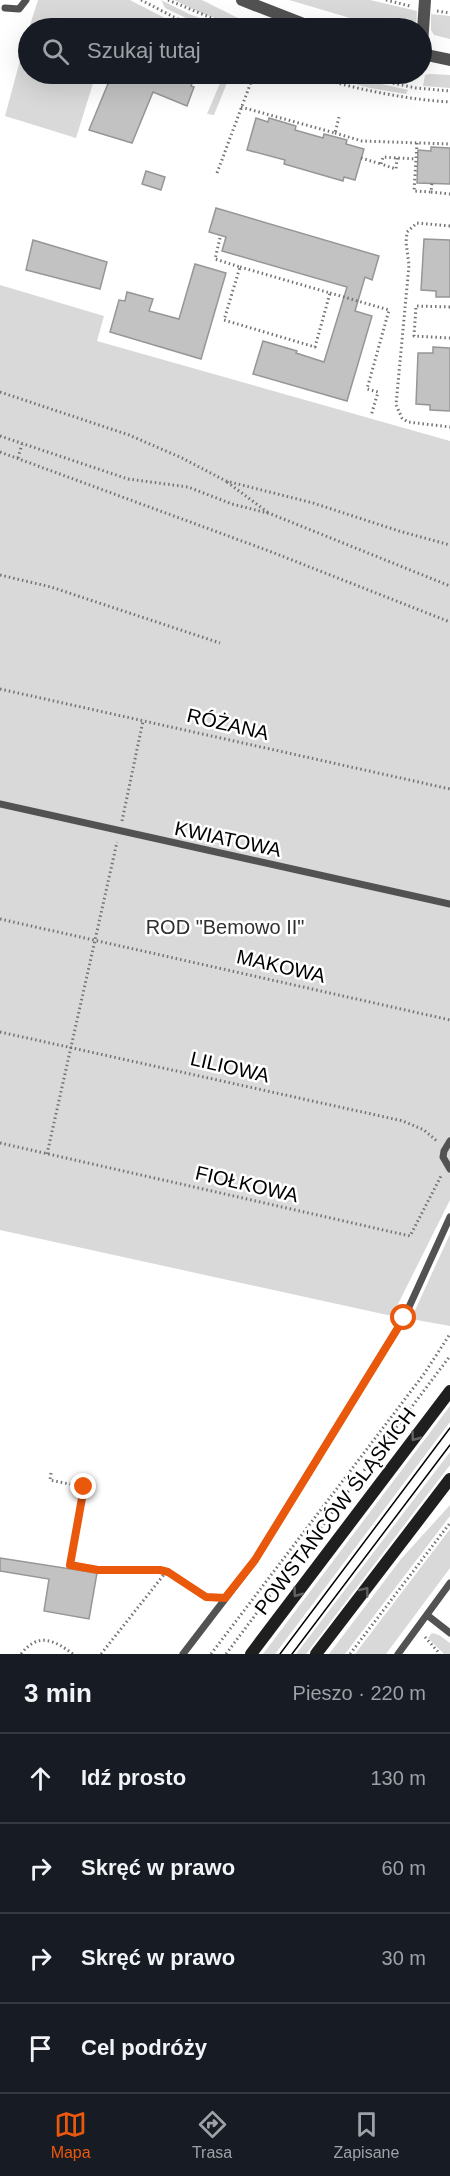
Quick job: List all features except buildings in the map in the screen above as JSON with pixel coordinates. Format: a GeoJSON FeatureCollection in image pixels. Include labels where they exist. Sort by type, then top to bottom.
{"type":"FeatureCollection","features":[{"type":"Feature","properties":{"kind":"main road","name":"POWSTAŃCÓW ŚLĄSKICH"},"geometry":{"type":"LineString","coordinates":[[251,1654],[450,1390]]}},
{"type":"Feature","properties":{"kind":"main road"},"geometry":{"type":"LineString","coordinates":[[316,1654],[450,1479]]}},
{"type":"Feature","properties":{"kind":"street"},"geometry":{"type":"LineString","coordinates":[[242,0],[288,18]]}},
{"type":"Feature","properties":{"kind":"street"},"geometry":{"type":"LineString","coordinates":[[424,18],[425,0]]}},
{"type":"Feature","properties":{"kind":"street"},"geometry":{"type":"LineString","coordinates":[[432,54],[450,53]]}},
{"type":"Feature","properties":{"kind":"street"},"geometry":{"type":"LineString","coordinates":[[432,56],[450,60]]}},
{"type":"Feature","properties":{"kind":"lane"},"geometry":{"type":"LineString","coordinates":[[5,8],[19,9],[26,0]]}},
{"type":"Feature","properties":{"kind":"lane","name":"KWIATOWA"},"geometry":{"type":"LineString","coordinates":[[0,804],[450,904]]}},
{"type":"Feature","properties":{"kind":"lane"},"geometry":{"type":"LineString","coordinates":[[448,1167],[443,1157],[450,1142]]}},
{"type":"Feature","properties":{"kind":"lane"},"geometry":{"type":"LineString","coordinates":[[183,1654],[255,1560],[404,1318],[450,1217]]}},
{"type":"Feature","properties":{"kind":"lane"},"geometry":{"type":"LineString","coordinates":[[398,1654],[450,1583]]}},
{"type":"Feature","properties":{"kind":"lane"},"geometry":{"type":"LineString","coordinates":[[427,1615],[450,1634]]}},
{"type":"Feature","properties":{"kind":"path"},"geometry":{"type":"LineString","coordinates":[[141,0],[173,18]]}},
{"type":"Feature","properties":{"kind":"path"},"geometry":{"type":"LineString","coordinates":[[156,8],[157,0]]}},
{"type":"Feature","properties":{"kind":"path"},"geometry":{"type":"LineString","coordinates":[[168,0],[208,18]]}},
{"type":"Feature","properties":{"kind":"path"},"geometry":{"type":"LineString","coordinates":[[217,173],[250,84]]}},
{"type":"Feature","properties":{"kind":"path"},"geometry":{"type":"LineString","coordinates":[[343,84],[415,100],[450,102]]}},
{"type":"Feature","properties":{"kind":"path"},"geometry":{"type":"LineString","coordinates":[[397,84],[450,91]]}},
{"type":"Feature","properties":{"kind":"path"},"geometry":{"type":"LineString","coordinates":[[241,107],[362,141],[450,144]]}},
{"type":"Feature","properties":{"kind":"path"},"geometry":{"type":"LineString","coordinates":[[334,133],[339,117]]}},
{"type":"Feature","properties":{"kind":"path"},"geometry":{"type":"LineString","coordinates":[[417,143],[414,191],[450,194]]}},
{"type":"Feature","properties":{"kind":"path"},"geometry":{"type":"LineString","coordinates":[[381,164],[382,157],[416,159]]}},
{"type":"Feature","properties":{"kind":"path"},"geometry":{"type":"LineString","coordinates":[[361,158],[396,169],[397,158]]}},
{"type":"Feature","properties":{"kind":"path"},"geometry":{"type":"LineString","coordinates":[[431,192],[432,183]]}},
{"type":"Feature","properties":{"kind":"path"},"geometry":{"type":"LineString","coordinates":[[450,226],[417,223],[407,232],[409,265],[396,405],[402,418],[408,422],[450,427]]}},
{"type":"Feature","properties":{"kind":"path"},"geometry":{"type":"LineString","coordinates":[[220,238],[215,259],[389,310],[367,388],[378,392],[371,416]]}},
{"type":"Feature","properties":{"kind":"path"},"geometry":{"type":"LineString","coordinates":[[240,267],[224,320],[315,347],[330,293]]}},
{"type":"Feature","properties":{"kind":"path"},"geometry":{"type":"LineString","coordinates":[[450,307],[416,306],[414,336],[450,338]]}},
{"type":"Feature","properties":{"kind":"path"},"geometry":{"type":"LineString","coordinates":[[0,392],[129,435],[182,458],[226,481],[271,514]]}},
{"type":"Feature","properties":{"kind":"path"},"geometry":{"type":"LineString","coordinates":[[0,436],[128,479],[188,487],[232,504],[271,514],[450,586]]}},
{"type":"Feature","properties":{"kind":"path"},"geometry":{"type":"LineString","coordinates":[[18,458],[22,444]]}},
{"type":"Feature","properties":{"kind":"path"},"geometry":{"type":"LineString","coordinates":[[0,452],[269,551],[450,622]]}},
{"type":"Feature","properties":{"kind":"path"},"geometry":{"type":"LineString","coordinates":[[226,481],[313,503],[450,545]]}},
{"type":"Feature","properties":{"kind":"path"},"geometry":{"type":"LineString","coordinates":[[0,575],[51,586],[220,643]]}},
{"type":"Feature","properties":{"kind":"path","name":"RÓŻANA"},"geometry":{"type":"LineString","coordinates":[[0,689],[450,789]]}},
{"type":"Feature","properties":{"kind":"path"},"geometry":{"type":"LineString","coordinates":[[47,1154],[143,721]]}},
{"type":"Feature","properties":{"kind":"path","name":"MAKOWA"},"geometry":{"type":"LineString","coordinates":[[0,919],[450,1020]]}},
{"type":"Feature","properties":{"kind":"path","name":"LILIOWA"},"geometry":{"type":"LineString","coordinates":[[0,1032],[403,1121],[424,1130],[436,1139],[444,1151]]}},
{"type":"Feature","properties":{"kind":"path","name":"FIOŁKOWA"},"geometry":{"type":"LineString","coordinates":[[0,1143],[410,1236],[448,1167]]}},
{"type":"Feature","properties":{"kind":"path"},"geometry":{"type":"LineString","coordinates":[[210,1654],[424,1374],[450,1334]]}},
{"type":"Feature","properties":{"kind":"path"},"geometry":{"type":"LineString","coordinates":[[226,1654],[450,1356]]}},
{"type":"Feature","properties":{"kind":"path"},"geometry":{"type":"LineString","coordinates":[[51,1473],[50,1480],[85,1486],[70,1567],[98,1570],[160,1570],[206,1597],[225,1598]]}},
{"type":"Feature","properties":{"kind":"path"},"geometry":{"type":"LineString","coordinates":[[350,1654],[450,1523]]}},
{"type":"Feature","properties":{"kind":"path"},"geometry":{"type":"LineString","coordinates":[[101,1654],[166,1572]]}},
{"type":"Feature","properties":{"kind":"path"},"geometry":{"type":"LineString","coordinates":[[425,1638],[440,1654]]}},
{"type":"Feature","properties":{"kind":"path"},"geometry":{"type":"LineString","coordinates":[[21,1654],[36,1641],[45,1640],[61,1644],[73,1654]]}},
{"type":"Feature","properties":{"kind":"green space"},"geometry":{"type":"Polygon","coordinates":[[[38,0],[130,0],[165,18],[32,18],[38,0]]]}},
{"type":"Feature","properties":{"kind":"green space"},"geometry":{"type":"Polygon","coordinates":[[[161,0],[200,18],[186,18],[165,8],[161,0]]]}},
{"type":"Feature","properties":{"kind":"green space"},"geometry":{"type":"Polygon","coordinates":[[[174,0],[202,0],[238,18],[216,18],[174,0]]]}},
{"type":"Feature","properties":{"kind":"green space"},"geometry":{"type":"Polygon","coordinates":[[[289,0],[370,0],[417,11],[417,18],[350,18],[289,0]]]}},
{"type":"Feature","properties":{"kind":"green space"},"geometry":{"type":"Polygon","coordinates":[[[431,14],[450,16],[450,39],[434,35],[431,14]]]}},
{"type":"Feature","properties":{"kind":"green space"},"geometry":{"type":"Polygon","coordinates":[[[18,68],[18,84],[93,84],[76,138],[5,116],[18,68]]]}},
{"type":"Feature","properties":{"kind":"green space"},"geometry":{"type":"Polygon","coordinates":[[[432,74],[450,75],[450,88],[423,86],[423,84],[432,84],[432,74]]]}},
{"type":"Feature","properties":{"kind":"green space"},"geometry":{"type":"Polygon","coordinates":[[[220,84],[227,84],[214,115],[207,114],[220,84]]]}},
{"type":"Feature","properties":{"kind":"green space"},"geometry":{"type":"Polygon","coordinates":[[[355,84],[382,84],[408,90],[406,94],[355,84]]]}},
{"type":"Feature","properties":{"kind":"green space","name":"ROD \"Bemowo II\""},"geometry":{"type":"Polygon","coordinates":[[[0,285],[104,316],[97,341],[450,441],[450,1200],[392,1316],[0,1230],[0,285]]]}},
{"type":"Feature","properties":{"kind":"green space"},"geometry":{"type":"Polygon","coordinates":[[[450,1234],[450,1326],[411,1319],[450,1234]]]}},
{"type":"Feature","properties":{"kind":"green space"},"geometry":{"type":"Polygon","coordinates":[[[450,1406],[450,1422],[275,1654],[263,1654],[450,1406]]]}},
{"type":"Feature","properties":{"kind":"green space"},"geometry":{"type":"Polygon","coordinates":[[[450,1452],[450,1465],[306,1654],[296,1654],[450,1452]]]}},
{"type":"Feature","properties":{"kind":"green space"},"geometry":{"type":"Polygon","coordinates":[[[450,1505],[450,1516],[345,1654],[329,1654],[401,1559],[450,1505]]]}},
{"type":"Feature","properties":{"kind":"green space"},"geometry":{"type":"Polygon","coordinates":[[[450,1529],[450,1568],[386,1654],[355,1654],[450,1529]]]}},
{"type":"Feature","properties":{"kind":"green space"},"geometry":{"type":"Polygon","coordinates":[[[432,1633],[450,1643],[450,1654],[444,1654],[428,1638],[432,1633]]]}},
{"type":"Feature","properties":{"kind":"tram line"},"geometry":{"type":"LineString","coordinates":[[280,1654],[450,1428]]}},
{"type":"Feature","properties":{"kind":"tram line"},"geometry":{"type":"LineString","coordinates":[[292,1654],[450,1445]]}},
{"type":"Feature","properties":{"kind":"route"},"geometry":{"type":"LineString","coordinates":[[84,1487],[70,1565],[98,1570],[160,1570],[168,1572],[206,1597],[225,1598],[255,1560],[404,1318]]}}]}
